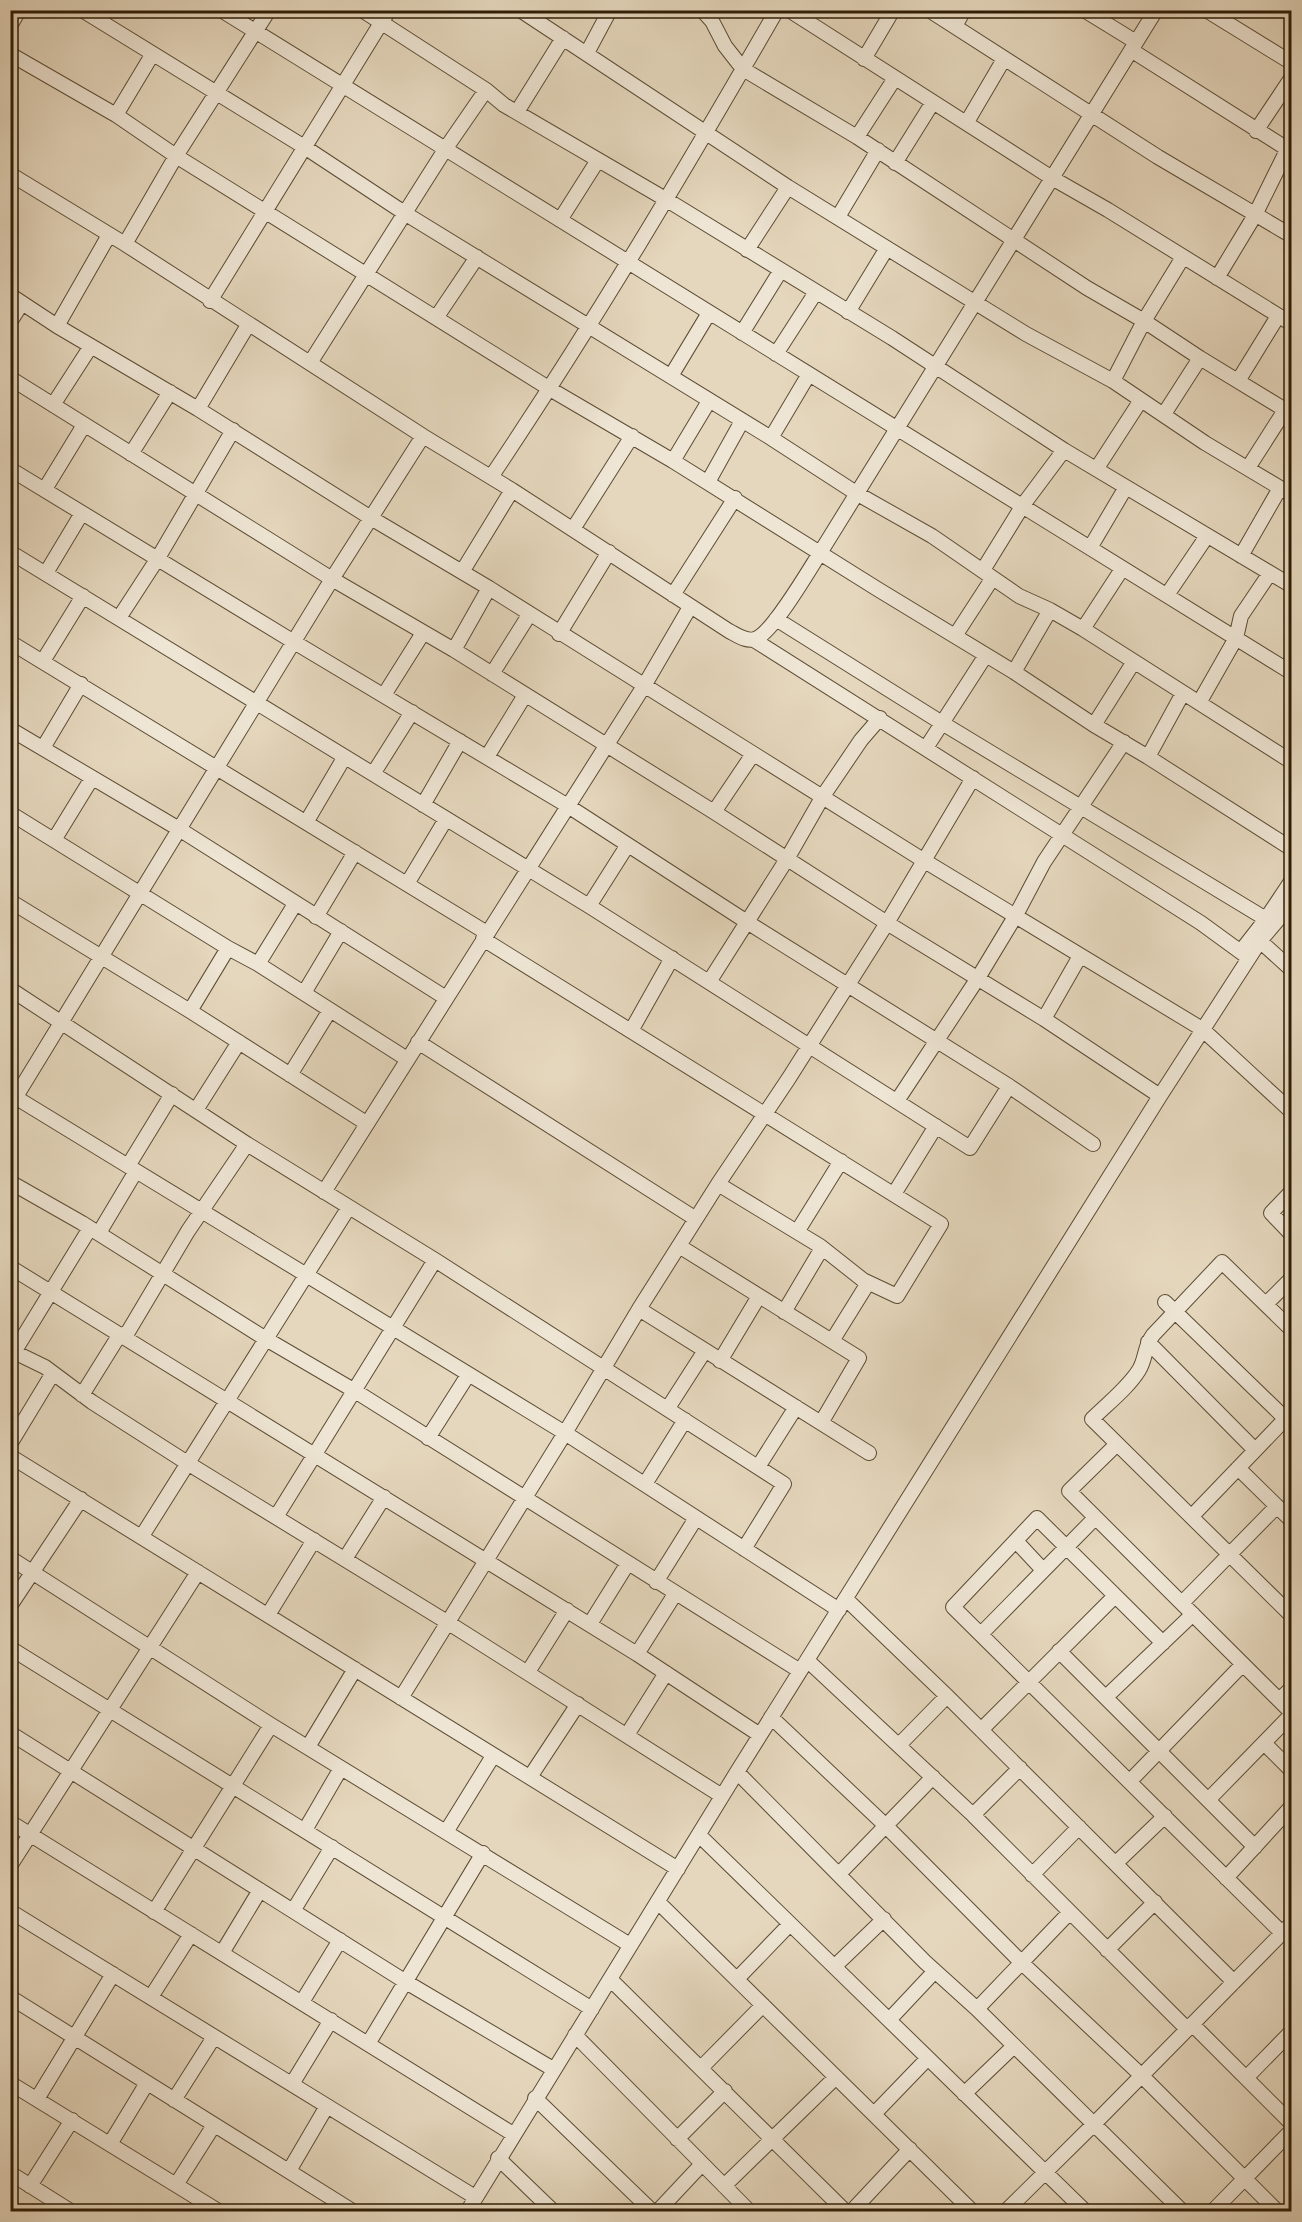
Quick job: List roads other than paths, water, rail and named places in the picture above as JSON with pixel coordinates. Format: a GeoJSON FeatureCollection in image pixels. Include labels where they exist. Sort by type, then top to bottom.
{"type":"FeatureCollection","features":[{"type":"Feature","properties":{"kind":"street"},"geometry":{"type":"LineString","coordinates":[[10,26],[19,10]]}},
{"type":"Feature","properties":{"kind":"street"},"geometry":{"type":"LineString","coordinates":[[82,10],[856,493],[932,536],[1019,596],[1083,629],[1133,663],[1292,762]]}},
{"type":"Feature","properties":{"kind":"street"},"geometry":{"type":"LineString","coordinates":[[221,10],[1292,673]]}},
{"type":"Feature","properties":{"kind":"street"},"geometry":{"type":"LineString","coordinates":[[125,244],[176,156],[269,10]]}},
{"type":"Feature","properties":{"kind":"street"},"geometry":{"type":"LineString","coordinates":[[362,10],[386,16],[517,112],[667,200],[1002,408],[1064,450],[1292,586]]}},
{"type":"Feature","properties":{"kind":"street"},"geometry":{"type":"LineString","coordinates":[[520,10],[788,187],[1026,334],[1113,381],[1205,443],[1286,492],[1241,556]]}},
{"type":"Feature","properties":{"kind":"street"},"geometry":{"type":"LineString","coordinates":[[586,53],[610,10]]}},
{"type":"Feature","properties":{"kind":"street"},"geometry":{"type":"LineString","coordinates":[[702,10],[712,21],[725,46],[743,69],[878,150],[1087,288],[1144,321],[1288,412],[1248,468]]}},
{"type":"Feature","properties":{"kind":"street"},"geometry":{"type":"LineString","coordinates":[[491,477],[550,389],[667,200],[777,10]]}},
{"type":"Feature","properties":{"kind":"street"},"geometry":{"type":"LineString","coordinates":[[789,10],[1052,178],[1292,324]]}},
{"type":"Feature","properties":{"kind":"street"},"geometry":{"type":"LineString","coordinates":[[864,59],[893,10]]}},
{"type":"Feature","properties":{"kind":"street"},"geometry":{"type":"LineString","coordinates":[[929,10],[1167,162],[1292,236]]}},
{"type":"Feature","properties":{"kind":"street"},"geometry":{"type":"LineString","coordinates":[[955,26],[964,10]]}},
{"type":"Feature","properties":{"kind":"street"},"geometry":{"type":"LineString","coordinates":[[1084,10],[1256,131],[1289,151],[1255,215],[1217,278]]}},
{"type":"Feature","properties":{"kind":"street"},"geometry":{"type":"LineString","coordinates":[[754,640],[764,634],[776,619],[820,553],[1156,10]]}},
{"type":"Feature","properties":{"kind":"street"},"geometry":{"type":"LineString","coordinates":[[1206,10],[1292,63]]}},
{"type":"Feature","properties":{"kind":"street"},"geometry":{"type":"LineString","coordinates":[[210,301],[386,16]]}},
{"type":"Feature","properties":{"kind":"street"},"geometry":{"type":"LineString","coordinates":[[517,112],[563,38]]}},
{"type":"Feature","properties":{"kind":"street"},"geometry":{"type":"LineString","coordinates":[[10,54],[116,115],[176,156],[550,389],[735,498],[1292,849]]}},
{"type":"Feature","properties":{"kind":"street"},"geometry":{"type":"LineString","coordinates":[[116,115],[152,55]]}},
{"type":"Feature","properties":{"kind":"street"},"geometry":{"type":"LineString","coordinates":[[967,122],[1004,59]]}},
{"type":"Feature","properties":{"kind":"street"},"geometry":{"type":"LineString","coordinates":[[1256,131],[1292,77]]}},
{"type":"Feature","properties":{"kind":"street"},"geometry":{"type":"LineString","coordinates":[[857,137],[895,78]]}},
{"type":"Feature","properties":{"kind":"street"},"geometry":{"type":"LineString","coordinates":[[310,363],[446,148],[486,90]]}},
{"type":"Feature","properties":{"kind":"street"},"geometry":{"type":"LineString","coordinates":[[896,163],[933,102]]}},
{"type":"Feature","properties":{"kind":"street"},"geometry":{"type":"LineString","coordinates":[[838,217],[878,150]]}},
{"type":"Feature","properties":{"kind":"street"},"geometry":{"type":"LineString","coordinates":[[560,220],[598,160]]}},
{"type":"Feature","properties":{"kind":"street"},"geometry":{"type":"LineString","coordinates":[[10,174],[125,244],[210,301],[512,490],[690,607],[729,631],[754,640],[926,747],[1201,923],[1245,955]]}},
{"type":"Feature","properties":{"kind":"street"},"geometry":{"type":"LineString","coordinates":[[747,250],[788,187]]}},
{"type":"Feature","properties":{"kind":"street"},"geometry":{"type":"LineString","coordinates":[[57,326],[109,235]]}},
{"type":"Feature","properties":{"kind":"street"},"geometry":{"type":"LineString","coordinates":[[848,312],[887,248]]}},
{"type":"Feature","properties":{"kind":"street"},"geometry":{"type":"LineString","coordinates":[[436,318],[477,257]]}},
{"type":"Feature","properties":{"kind":"street"},"geometry":{"type":"LineString","coordinates":[[1113,381],[1144,321],[1183,258]]}},
{"type":"Feature","properties":{"kind":"street"},"geometry":{"type":"LineString","coordinates":[[742,333],[781,270]]}},
{"type":"Feature","properties":{"kind":"street"},"geometry":{"type":"LineString","coordinates":[[776,354],[816,292]]}},
{"type":"Feature","properties":{"kind":"street"},"geometry":{"type":"LineString","coordinates":[[10,322],[16,299],[57,326],[233,430],[371,518],[489,588],[559,634],[924,860],[1202,1029],[1292,1112]]}},
{"type":"Feature","properties":{"kind":"street"},"geometry":{"type":"LineString","coordinates":[[670,376],[709,313]]}},
{"type":"Feature","properties":{"kind":"street"},"geometry":{"type":"LineString","coordinates":[[1238,381],[1278,316]]}},
{"type":"Feature","properties":{"kind":"street"},"geometry":{"type":"LineString","coordinates":[[198,409],[248,324]]}},
{"type":"Feature","properties":{"kind":"street"},"geometry":{"type":"LineString","coordinates":[[53,405],[91,346]]}},
{"type":"Feature","properties":{"kind":"street"},"geometry":{"type":"LineString","coordinates":[[1164,414],[1200,358]]}},
{"type":"Feature","properties":{"kind":"street"},"geometry":{"type":"LineString","coordinates":[[771,438],[809,374]]}},
{"type":"Feature","properties":{"kind":"street"},"geometry":{"type":"LineString","coordinates":[[10,378],[332,579],[453,650],[714,812],[887,923],[1044,1019],[1160,1096]]}},
{"type":"Feature","properties":{"kind":"street"},"geometry":{"type":"LineString","coordinates":[[131,454],[170,392]]}},
{"type":"Feature","properties":{"kind":"street"},"geometry":{"type":"LineString","coordinates":[[1097,468],[1141,400]]}},
{"type":"Feature","properties":{"kind":"street"},"geometry":{"type":"LineString","coordinates":[[673,461],[709,401]]}},
{"type":"Feature","properties":{"kind":"street"},"geometry":{"type":"LineString","coordinates":[[708,482],[742,421]]}},
{"type":"Feature","properties":{"kind":"street"},"geometry":{"type":"LineString","coordinates":[[45,489],[84,425]]}},
{"type":"Feature","properties":{"kind":"street"},"geometry":{"type":"LineString","coordinates":[[119,618],[197,494],[233,430]]}},
{"type":"Feature","properties":{"kind":"street"},"geometry":{"type":"LineString","coordinates":[[16,1096],[332,579],[423,436]]}},
{"type":"Feature","properties":{"kind":"street"},"geometry":{"type":"LineString","coordinates":[[573,529],[632,436]]}},
{"type":"Feature","properties":{"kind":"street"},"geometry":{"type":"LineString","coordinates":[[955,636],[1023,505],[1064,450]]}},
{"type":"Feature","properties":{"kind":"street"},"geometry":{"type":"LineString","coordinates":[[13,475],[45,489],[567,806],[1009,1086],[1092,1144]]}},
{"type":"Feature","properties":{"kind":"street"},"geometry":{"type":"LineString","coordinates":[[1090,548],[1126,488]]}},
{"type":"Feature","properties":{"kind":"street"},"geometry":{"type":"LineString","coordinates":[[462,572],[512,490]]}},
{"type":"Feature","properties":{"kind":"street"},"geometry":{"type":"LineString","coordinates":[[673,595],[735,498]]}},
{"type":"Feature","properties":{"kind":"street"},"geometry":{"type":"LineString","coordinates":[[46,573],[82,513]]}},
{"type":"Feature","properties":{"kind":"street"},"geometry":{"type":"LineString","coordinates":[[1167,595],[1207,536]]}},
{"type":"Feature","properties":{"kind":"street"},"geometry":{"type":"LineString","coordinates":[[10,552],[589,906],[970,1148],[1009,1086]]}},
{"type":"Feature","properties":{"kind":"street"},"geometry":{"type":"LineString","coordinates":[[559,634],[609,552]]}},
{"type":"Feature","properties":{"kind":"street"},"geometry":{"type":"LineString","coordinates":[[1083,629],[1122,569]]}},
{"type":"Feature","properties":{"kind":"street"},"geometry":{"type":"LineString","coordinates":[[1199,704],[1236,638],[1241,616],[1270,573]]}},
{"type":"Feature","properties":{"kind":"street"},"geometry":{"type":"LineString","coordinates":[[453,650],[489,588]]}},
{"type":"Feature","properties":{"kind":"street"},"geometry":{"type":"LineString","coordinates":[[43,661],[83,596]]}},
{"type":"Feature","properties":{"kind":"street"},"geometry":{"type":"LineString","coordinates":[[324,1192],[644,686],[690,607]]}},
{"type":"Feature","properties":{"kind":"street"},"geometry":{"type":"LineString","coordinates":[[1014,672],[1050,610]]}},
{"type":"Feature","properties":{"kind":"street"},"geometry":{"type":"LineString","coordinates":[[492,674],[529,615]]}},
{"type":"Feature","properties":{"kind":"street"},"geometry":{"type":"LineString","coordinates":[[776,619],[942,723],[1266,919]]}},
{"type":"Feature","properties":{"kind":"street"},"geometry":{"type":"LineString","coordinates":[[384,695],[423,633]]}},
{"type":"Feature","properties":{"kind":"street"},"geometry":{"type":"LineString","coordinates":[[10,642],[307,821],[631,1031],[941,1224],[897,1296],[868,1283],[822,1248],[718,1184]]}},
{"type":"Feature","properties":{"kind":"street"},"geometry":{"type":"LineString","coordinates":[[926,747],[986,655]]}},
{"type":"Feature","properties":{"kind":"street"},"geometry":{"type":"LineString","coordinates":[[1094,725],[1133,663]]}},
{"type":"Feature","properties":{"kind":"street"},"geometry":{"type":"LineString","coordinates":[[43,748],[81,684]]}},
{"type":"Feature","properties":{"kind":"street"},"geometry":{"type":"LineString","coordinates":[[1148,757],[1183,693]]}},
{"type":"Feature","properties":{"kind":"street"},"geometry":{"type":"LineString","coordinates":[[487,757],[525,695]]}},
{"type":"Feature","properties":{"kind":"street"},"geometry":{"type":"LineString","coordinates":[[373,774],[412,712]]}},
{"type":"Feature","properties":{"kind":"street"},"geometry":{"type":"LineString","coordinates":[[709,982],[787,859],[823,796],[861,740],[880,718]]}},
{"type":"Feature","properties":{"kind":"street"},"geometry":{"type":"LineString","coordinates":[[10,729],[179,829],[446,998]]}},
{"type":"Feature","properties":{"kind":"street"},"geometry":{"type":"LineString","coordinates":[[423,805],[460,741]]}},
{"type":"Feature","properties":{"kind":"street"},"geometry":{"type":"LineString","coordinates":[[897,1101],[1017,915],[1037,874],[1124,742]]}},
{"type":"Feature","properties":{"kind":"street"},"geometry":{"type":"LineString","coordinates":[[714,812],[753,754]]}},
{"type":"Feature","properties":{"kind":"street"},"geometry":{"type":"LineString","coordinates":[[307,821],[344,758]]}},
{"type":"Feature","properties":{"kind":"street"},"geometry":{"type":"LineString","coordinates":[[54,840],[92,778]]}},
{"type":"Feature","properties":{"kind":"street"},"geometry":{"type":"LineString","coordinates":[[401,1698],[525,1499],[639,1309],[887,923],[973,778]]}},
{"type":"Feature","properties":{"kind":"street"},"geometry":{"type":"LineString","coordinates":[[10,813],[228,948],[258,964],[407,1059]]}},
{"type":"Feature","properties":{"kind":"street"},"geometry":{"type":"LineString","coordinates":[[407,884],[447,819]]}},
{"type":"Feature","properties":{"kind":"street"},"geometry":{"type":"LineString","coordinates":[[589,906],[627,846]]}},
{"type":"Feature","properties":{"kind":"street"},"geometry":{"type":"LineString","coordinates":[[316,916],[356,852]]}},
{"type":"Feature","properties":{"kind":"street"},"geometry":{"type":"LineString","coordinates":[[466,2211],[803,1665],[1202,1029],[1266,919],[1292,880]]}},
{"type":"Feature","properties":{"kind":"street"},"geometry":{"type":"LineString","coordinates":[[10,901],[190,1011],[366,1124]]}},
{"type":"Feature","properties":{"kind":"street"},"geometry":{"type":"LineString","coordinates":[[1245,955],[1292,903]]}},
{"type":"Feature","properties":{"kind":"street"},"geometry":{"type":"LineString","coordinates":[[258,964],[295,904]]}},
{"type":"Feature","properties":{"kind":"street"},"geometry":{"type":"LineString","coordinates":[[304,993],[341,931]]}},
{"type":"Feature","properties":{"kind":"street"},"geometry":{"type":"LineString","coordinates":[[1260,941],[1292,970]]}},
{"type":"Feature","properties":{"kind":"street"},"geometry":{"type":"LineString","coordinates":[[190,1011],[228,948]]}},
{"type":"Feature","properties":{"kind":"street"},"geometry":{"type":"LineString","coordinates":[[1044,1019],[1080,956]]}},
{"type":"Feature","properties":{"kind":"street"},"geometry":{"type":"LineString","coordinates":[[631,1031],[672,958]]}},
{"type":"Feature","properties":{"kind":"street"},"geometry":{"type":"LineString","coordinates":[[10,989],[247,1144],[435,1260],[784,1484],[744,1549]]}},
{"type":"Feature","properties":{"kind":"street"},"geometry":{"type":"LineString","coordinates":[[290,1075],[330,1010]]}},
{"type":"Feature","properties":{"kind":"street"},"geometry":{"type":"LineString","coordinates":[[196,1110],[239,1042]]}},
{"type":"Feature","properties":{"kind":"street"},"geometry":{"type":"LineString","coordinates":[[418,1042],[696,1219]]}},
{"type":"Feature","properties":{"kind":"street"},"geometry":{"type":"LineString","coordinates":[[10,1078],[16,1096],[201,1212],[565,1433],[744,1549],[842,1604],[947,1696],[1234,1982]]}},
{"type":"Feature","properties":{"kind":"street"},"geometry":{"type":"LineString","coordinates":[[172,1094],[132,1168],[94,1231],[12,1351],[53,1373],[82,1395],[189,1464],[528,1672],[722,1796]]}},
{"type":"Feature","properties":{"kind":"street"},"geometry":{"type":"LineString","coordinates":[[894,1194],[936,1126]]}},
{"type":"Feature","properties":{"kind":"street"},"geometry":{"type":"LineString","coordinates":[[82,1395],[247,1144]]}},
{"type":"Feature","properties":{"kind":"street"},"geometry":{"type":"LineString","coordinates":[[797,1232],[841,1161]]}},
{"type":"Feature","properties":{"kind":"street"},"geometry":{"type":"LineString","coordinates":[[10,1182],[94,1231],[355,1392],[675,1594],[803,1665],[899,1745],[973,1815],[1107,1950],[1246,2078],[1292,2124]]}},
{"type":"Feature","properties":{"kind":"street"},"geometry":{"type":"LineString","coordinates":[[1292,1191],[1271,1212],[1292,1235]]}},
{"type":"Feature","properties":{"kind":"street"},"geometry":{"type":"LineString","coordinates":[[142,1536],[349,1207]]}},
{"type":"Feature","properties":{"kind":"street"},"geometry":{"type":"LineString","coordinates":[[679,1246],[859,1358],[821,1423]]}},
{"type":"Feature","properties":{"kind":"street"},"geometry":{"type":"LineString","coordinates":[[784,1312],[822,1248]]}},
{"type":"Feature","properties":{"kind":"street"},"geometry":{"type":"LineString","coordinates":[[276,1516],[435,1260]]}},
{"type":"Feature","properties":{"kind":"street"},"geometry":{"type":"LineString","coordinates":[[1290,1611],[1092,1419],[1137,1373],[1148,1342],[1170,1307],[1222,1262],[1292,1330]]}},
{"type":"Feature","properties":{"kind":"street"},"geometry":{"type":"LineString","coordinates":[[10,1267],[590,1624],[760,1735]]}},
{"type":"Feature","properties":{"kind":"street"},"geometry":{"type":"LineString","coordinates":[[1266,1304],[1292,1278]]}},
{"type":"Feature","properties":{"kind":"street"},"geometry":{"type":"LineString","coordinates":[[832,1341],[868,1283]]}},
{"type":"Feature","properties":{"kind":"street"},"geometry":{"type":"LineString","coordinates":[[720,1361],[759,1296]]}},
{"type":"Feature","properties":{"kind":"street"},"geometry":{"type":"LineString","coordinates":[[1170,1307],[1289,1419],[1255,1450],[1192,1516]]}},
{"type":"Feature","properties":{"kind":"street"},"geometry":{"type":"LineString","coordinates":[[639,1309],[704,1352],[869,1453]]}},
{"type":"Feature","properties":{"kind":"street"},"geometry":{"type":"LineString","coordinates":[[1148,1342],[1255,1450]]}},
{"type":"Feature","properties":{"kind":"street"},"geometry":{"type":"LineString","coordinates":[[668,1408],[704,1352]]}},
{"type":"Feature","properties":{"kind":"street"},"geometry":{"type":"LineString","coordinates":[[10,1444],[53,1373]]}},
{"type":"Feature","properties":{"kind":"street"},"geometry":{"type":"LineString","coordinates":[[428,1438],[468,1375]]}},
{"type":"Feature","properties":{"kind":"street"},"geometry":{"type":"LineString","coordinates":[[758,1467],[796,1407]]}},
{"type":"Feature","properties":{"kind":"street"},"geometry":{"type":"LineString","coordinates":[[645,1484],[685,1420]]}},
{"type":"Feature","properties":{"kind":"street"},"geometry":{"type":"LineString","coordinates":[[1118,1444],[1069,1491],[1292,1714],[1209,1799]]}},
{"type":"Feature","properties":{"kind":"street"},"geometry":{"type":"LineString","coordinates":[[10,1456],[678,1869]]}},
{"type":"Feature","properties":{"kind":"street"},"geometry":{"type":"LineString","coordinates":[[1238,1468],[1292,1521]]}},
{"type":"Feature","properties":{"kind":"street"},"geometry":{"type":"LineString","coordinates":[[345,1559],[384,1497]]}},
{"type":"Feature","properties":{"kind":"street"},"geometry":{"type":"LineString","coordinates":[[10,1606],[81,1499]]}},
{"type":"Feature","properties":{"kind":"street"},"geometry":{"type":"LineString","coordinates":[[1182,1604],[1277,1506]]}},
{"type":"Feature","properties":{"kind":"street"},"geometry":{"type":"LineString","coordinates":[[656,1582],[696,1518]]}},
{"type":"Feature","properties":{"kind":"street"},"geometry":{"type":"LineString","coordinates":[[1005,2211],[1288,1928],[1226,1878],[953,1607],[1037,1518],[1163,1643]]}},
{"type":"Feature","properties":{"kind":"street"},"geometry":{"type":"LineString","coordinates":[[981,1634],[1095,1518]]}},
{"type":"Feature","properties":{"kind":"street"},"geometry":{"type":"LineString","coordinates":[[268,1615],[314,1540]]}},
{"type":"Feature","properties":{"kind":"street"},"geometry":{"type":"LineString","coordinates":[[1016,1541],[1043,1570]]}},
{"type":"Feature","properties":{"kind":"street"},"geometry":{"type":"LineString","coordinates":[[10,1558],[272,1725],[630,1946]]}},
{"type":"Feature","properties":{"kind":"street"},"geometry":{"type":"LineString","coordinates":[[590,1624],[627,1563]]}},
{"type":"Feature","properties":{"kind":"street"},"geometry":{"type":"LineString","coordinates":[[10,1866],[198,1572]]}},
{"type":"Feature","properties":{"kind":"street"},"geometry":{"type":"LineString","coordinates":[[637,1654],[675,1594]]}},
{"type":"Feature","properties":{"kind":"street"},"geometry":{"type":"LineString","coordinates":[[981,1730],[1115,1596]]}},
{"type":"Feature","properties":{"kind":"street"},"geometry":{"type":"LineString","coordinates":[[528,1672],[567,1610]]}},
{"type":"Feature","properties":{"kind":"street"},"geometry":{"type":"LineString","coordinates":[[1106,1697],[1193,1614]]}},
{"type":"Feature","properties":{"kind":"street"},"geometry":{"type":"LineString","coordinates":[[10,1648],[592,2009]]}},
{"type":"Feature","properties":{"kind":"street"},"geometry":{"type":"LineString","coordinates":[[1059,1651],[1255,1847]]}},
{"type":"Feature","properties":{"kind":"street"},"geometry":{"type":"LineString","coordinates":[[1130,1781],[1243,1664]]}},
{"type":"Feature","properties":{"kind":"street"},"geometry":{"type":"LineString","coordinates":[[308,1747],[355,1669]]}},
{"type":"Feature","properties":{"kind":"street"},"geometry":{"type":"LineString","coordinates":[[627,1735],[666,1673]]}},
{"type":"Feature","properties":{"kind":"street"},"geometry":{"type":"LineString","coordinates":[[1279,1700],[1292,1688]]}},
{"type":"Feature","properties":{"kind":"street"},"geometry":{"type":"LineString","coordinates":[[899,1745],[947,1696]]}},
{"type":"Feature","properties":{"kind":"street"},"geometry":{"type":"LineString","coordinates":[[530,1778],[578,1704]]}},
{"type":"Feature","properties":{"kind":"street"},"geometry":{"type":"LineString","coordinates":[[771,1717],[885,1825],[1022,1963],[1142,2076],[1278,2211]]}},
{"type":"Feature","properties":{"kind":"street"},"geometry":{"type":"LineString","coordinates":[[154,1912],[272,1725]]}},
{"type":"Feature","properties":{"kind":"street"},"geometry":{"type":"LineString","coordinates":[[10,1733],[406,1982],[553,2069]]}},
{"type":"Feature","properties":{"kind":"street"},"geometry":{"type":"LineString","coordinates":[[1264,1743],[1292,1771]]}},
{"type":"Feature","properties":{"kind":"street"},"geometry":{"type":"LineString","coordinates":[[446,1832],[493,1756]]}},
{"type":"Feature","properties":{"kind":"street"},"geometry":{"type":"LineString","coordinates":[[305,1830],[341,1768]]}},
{"type":"Feature","properties":{"kind":"street"},"geometry":{"type":"LineString","coordinates":[[973,1815],[1020,1768]]}},
{"type":"Feature","properties":{"kind":"street"},"geometry":{"type":"LineString","coordinates":[[737,1772],[935,1971],[1184,2211]]}},
{"type":"Feature","properties":{"kind":"street"},"geometry":{"type":"LineString","coordinates":[[839,1874],[933,1777]]}},
{"type":"Feature","properties":{"kind":"street"},"geometry":{"type":"LineString","coordinates":[[1226,1878],[1292,1806]]}},
{"type":"Feature","properties":{"kind":"street"},"geometry":{"type":"LineString","coordinates":[[1116,1863],[1165,1816]]}},
{"type":"Feature","properties":{"kind":"street"},"geometry":{"type":"LineString","coordinates":[[10,1822],[513,2134]]}},
{"type":"Feature","properties":{"kind":"street"},"geometry":{"type":"LineString","coordinates":[[1032,1875],[1080,1827]]}},
{"type":"Feature","properties":{"kind":"street"},"geometry":{"type":"LineString","coordinates":[[699,1834],[1086,2211]]}},
{"type":"Feature","properties":{"kind":"street"},"geometry":{"type":"LineString","coordinates":[[293,1911],[332,1847]]}},
{"type":"Feature","properties":{"kind":"street"},"geometry":{"type":"LineString","coordinates":[[368,2043],[483,1854]]}},
{"type":"Feature","properties":{"kind":"street"},"geometry":{"type":"LineString","coordinates":[[222,1953],[260,1890]]}},
{"type":"Feature","properties":{"kind":"street"},"geometry":{"type":"LineString","coordinates":[[658,1902],[973,2211]]}},
{"type":"Feature","properties":{"kind":"street"},"geometry":{"type":"LineString","coordinates":[[1107,1950],[1155,1902]]}},
{"type":"Feature","properties":{"kind":"street"},"geometry":{"type":"LineString","coordinates":[[10,1911],[475,2197]]}},
{"type":"Feature","properties":{"kind":"street"},"geometry":{"type":"LineString","coordinates":[[977,2009],[1070,1912]]}},
{"type":"Feature","properties":{"kind":"street"},"geometry":{"type":"LineString","coordinates":[[835,1966],[884,1919]]}},
{"type":"Feature","properties":{"kind":"street"},"geometry":{"type":"LineString","coordinates":[[737,1979],[790,1924]]}},
{"type":"Feature","properties":{"kind":"street"},"geometry":{"type":"LineString","coordinates":[[151,1997],[191,1934]]}},
{"type":"Feature","properties":{"kind":"street"},"geometry":{"type":"LineString","coordinates":[[302,2002],[340,1940]]}},
{"type":"Feature","properties":{"kind":"street"},"geometry":{"type":"LineString","coordinates":[[889,2020],[935,1971]]}},
{"type":"Feature","properties":{"kind":"street"},"geometry":{"type":"LineString","coordinates":[[37,2099],[113,1974]]}},
{"type":"Feature","properties":{"kind":"street"},"geometry":{"type":"LineString","coordinates":[[610,1979],[846,2211]]}},
{"type":"Feature","properties":{"kind":"street"},"geometry":{"type":"LineString","coordinates":[[10,1997],[289,2171],[330,2206],[354,2211]]}},
{"type":"Feature","properties":{"kind":"street"},"geometry":{"type":"LineString","coordinates":[[701,2068],[763,2005]]}},
{"type":"Feature","properties":{"kind":"street"},"geometry":{"type":"LineString","coordinates":[[292,2084],[331,2020]]}},
{"type":"Feature","properties":{"kind":"street"},"geometry":{"type":"LineString","coordinates":[[1246,2078],[1292,2031]]}},
{"type":"Feature","properties":{"kind":"street"},"geometry":{"type":"LineString","coordinates":[[575,2035],[750,2211]]}},
{"type":"Feature","properties":{"kind":"street"},"geometry":{"type":"LineString","coordinates":[[174,2100],[214,2037]]}},
{"type":"Feature","properties":{"kind":"street"},"geometry":{"type":"LineString","coordinates":[[964,2094],[1014,2046]]}},
{"type":"Feature","properties":{"kind":"street"},"geometry":{"type":"LineString","coordinates":[[874,2114],[928,2058]]}},
{"type":"Feature","properties":{"kind":"street"},"geometry":{"type":"LineString","coordinates":[[724,2186],[836,2077]]}},
{"type":"Feature","properties":{"kind":"street"},"geometry":{"type":"LineString","coordinates":[[10,2083],[213,2210]]}},
{"type":"Feature","properties":{"kind":"street"},"geometry":{"type":"LineString","coordinates":[[110,2144],[147,2083]]}},
{"type":"Feature","properties":{"kind":"street"},"geometry":{"type":"LineString","coordinates":[[677,2139],[724,2091]]}},
{"type":"Feature","properties":{"kind":"street"},"geometry":{"type":"LineString","coordinates":[[535,2098],[655,2211],[702,2164]]}},
{"type":"Feature","properties":{"kind":"street"},"geometry":{"type":"LineString","coordinates":[[289,2171],[327,2106]]}},
{"type":"Feature","properties":{"kind":"street"},"geometry":{"type":"LineString","coordinates":[[30,2186],[72,2120]]}},
{"type":"Feature","properties":{"kind":"street"},"geometry":{"type":"LineString","coordinates":[[176,2185],[214,2125]]}},
{"type":"Feature","properties":{"kind":"street"},"geometry":{"type":"LineString","coordinates":[[1212,2211],[1292,2130]]}},
{"type":"Feature","properties":{"kind":"street"},"geometry":{"type":"LineString","coordinates":[[851,2211],[910,2149]]}},
{"type":"Feature","properties":{"kind":"street"},"geometry":{"type":"LineString","coordinates":[[498,2158],[554,2211]]}},
{"type":"Feature","properties":{"kind":"street"},"geometry":{"type":"LineString","coordinates":[[10,2174],[67,2210]]}}]}
